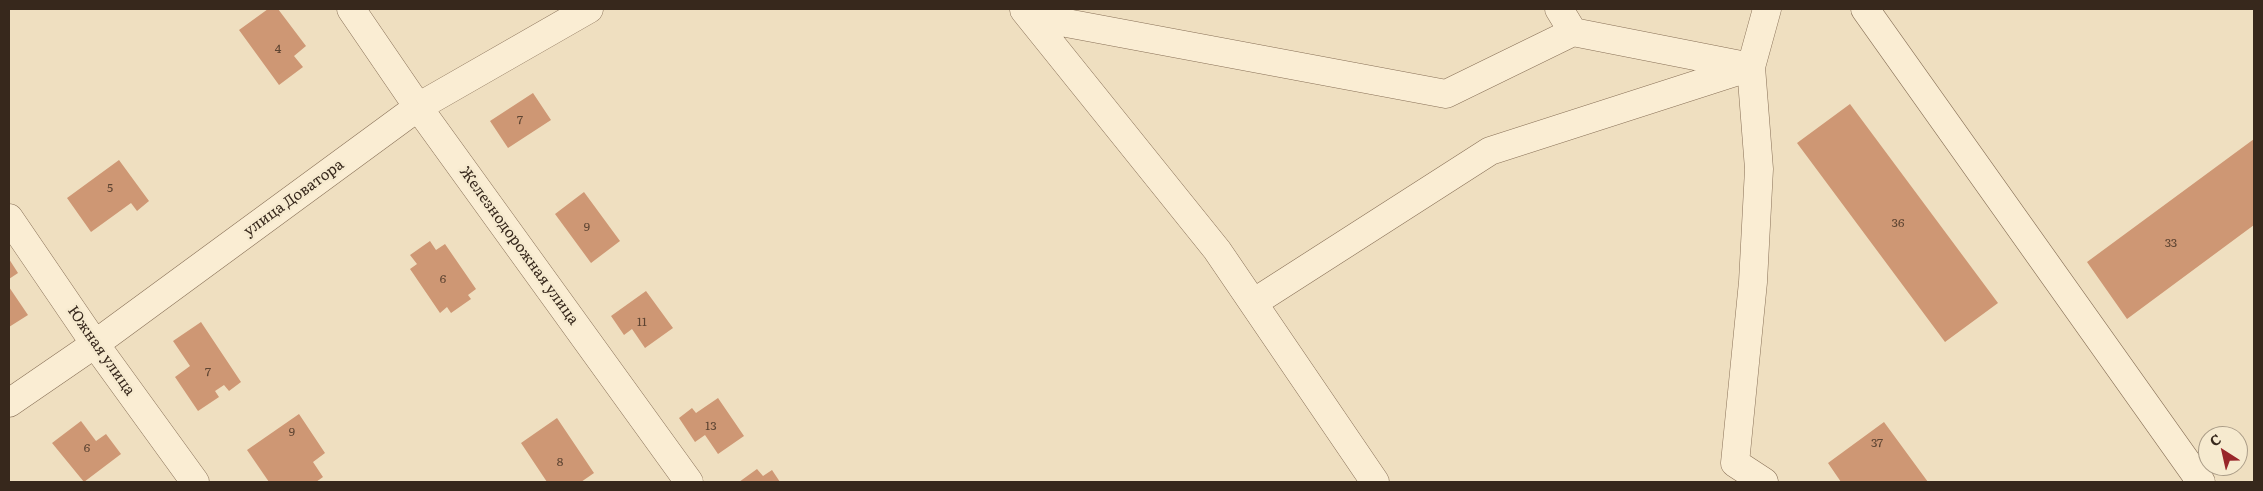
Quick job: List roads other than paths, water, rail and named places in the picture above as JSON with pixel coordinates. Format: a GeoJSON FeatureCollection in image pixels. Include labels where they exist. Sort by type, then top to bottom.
{"type":"FeatureCollection","features":[{"type":"Feature","properties":{"kind":"street","name":"Железнодорожная улица"},"geometry":{"type":"LineString","coordinates":[[351,9],[418,107],[689,482]]}},
{"type":"Feature","properties":{"kind":"street","name":"улица Доватора"},"geometry":{"type":"LineString","coordinates":[[9,403],[95,344],[418,107],[589,9]]}},
{"type":"Feature","properties":{"kind":"street"},"geometry":{"type":"LineString","coordinates":[[1559,9],[1573,32]]}},
{"type":"Feature","properties":{"kind":"street"},"geometry":{"type":"LineString","coordinates":[[1764,482],[1735,463],[1753,282],[1759,169],[1751,67],[1766,9]]}},
{"type":"Feature","properties":{"kind":"street"},"geometry":{"type":"LineString","coordinates":[[1865,9],[2196,479]]}},
{"type":"Feature","properties":{"kind":"street"},"geometry":{"type":"LineString","coordinates":[[1026,12],[1446,94],[1573,32],[1751,67]]}},
{"type":"Feature","properties":{"kind":"street"},"geometry":{"type":"LineString","coordinates":[[1026,12],[1217,250],[1375,482]]}},
{"type":"Feature","properties":{"kind":"street"},"geometry":{"type":"LineString","coordinates":[[1253,303],[1490,151],[1751,67]]}},
{"type":"Feature","properties":{"kind":"street","name":"Южная улица"},"geometry":{"type":"LineString","coordinates":[[9,218],[95,344],[195,482]]}}]}
